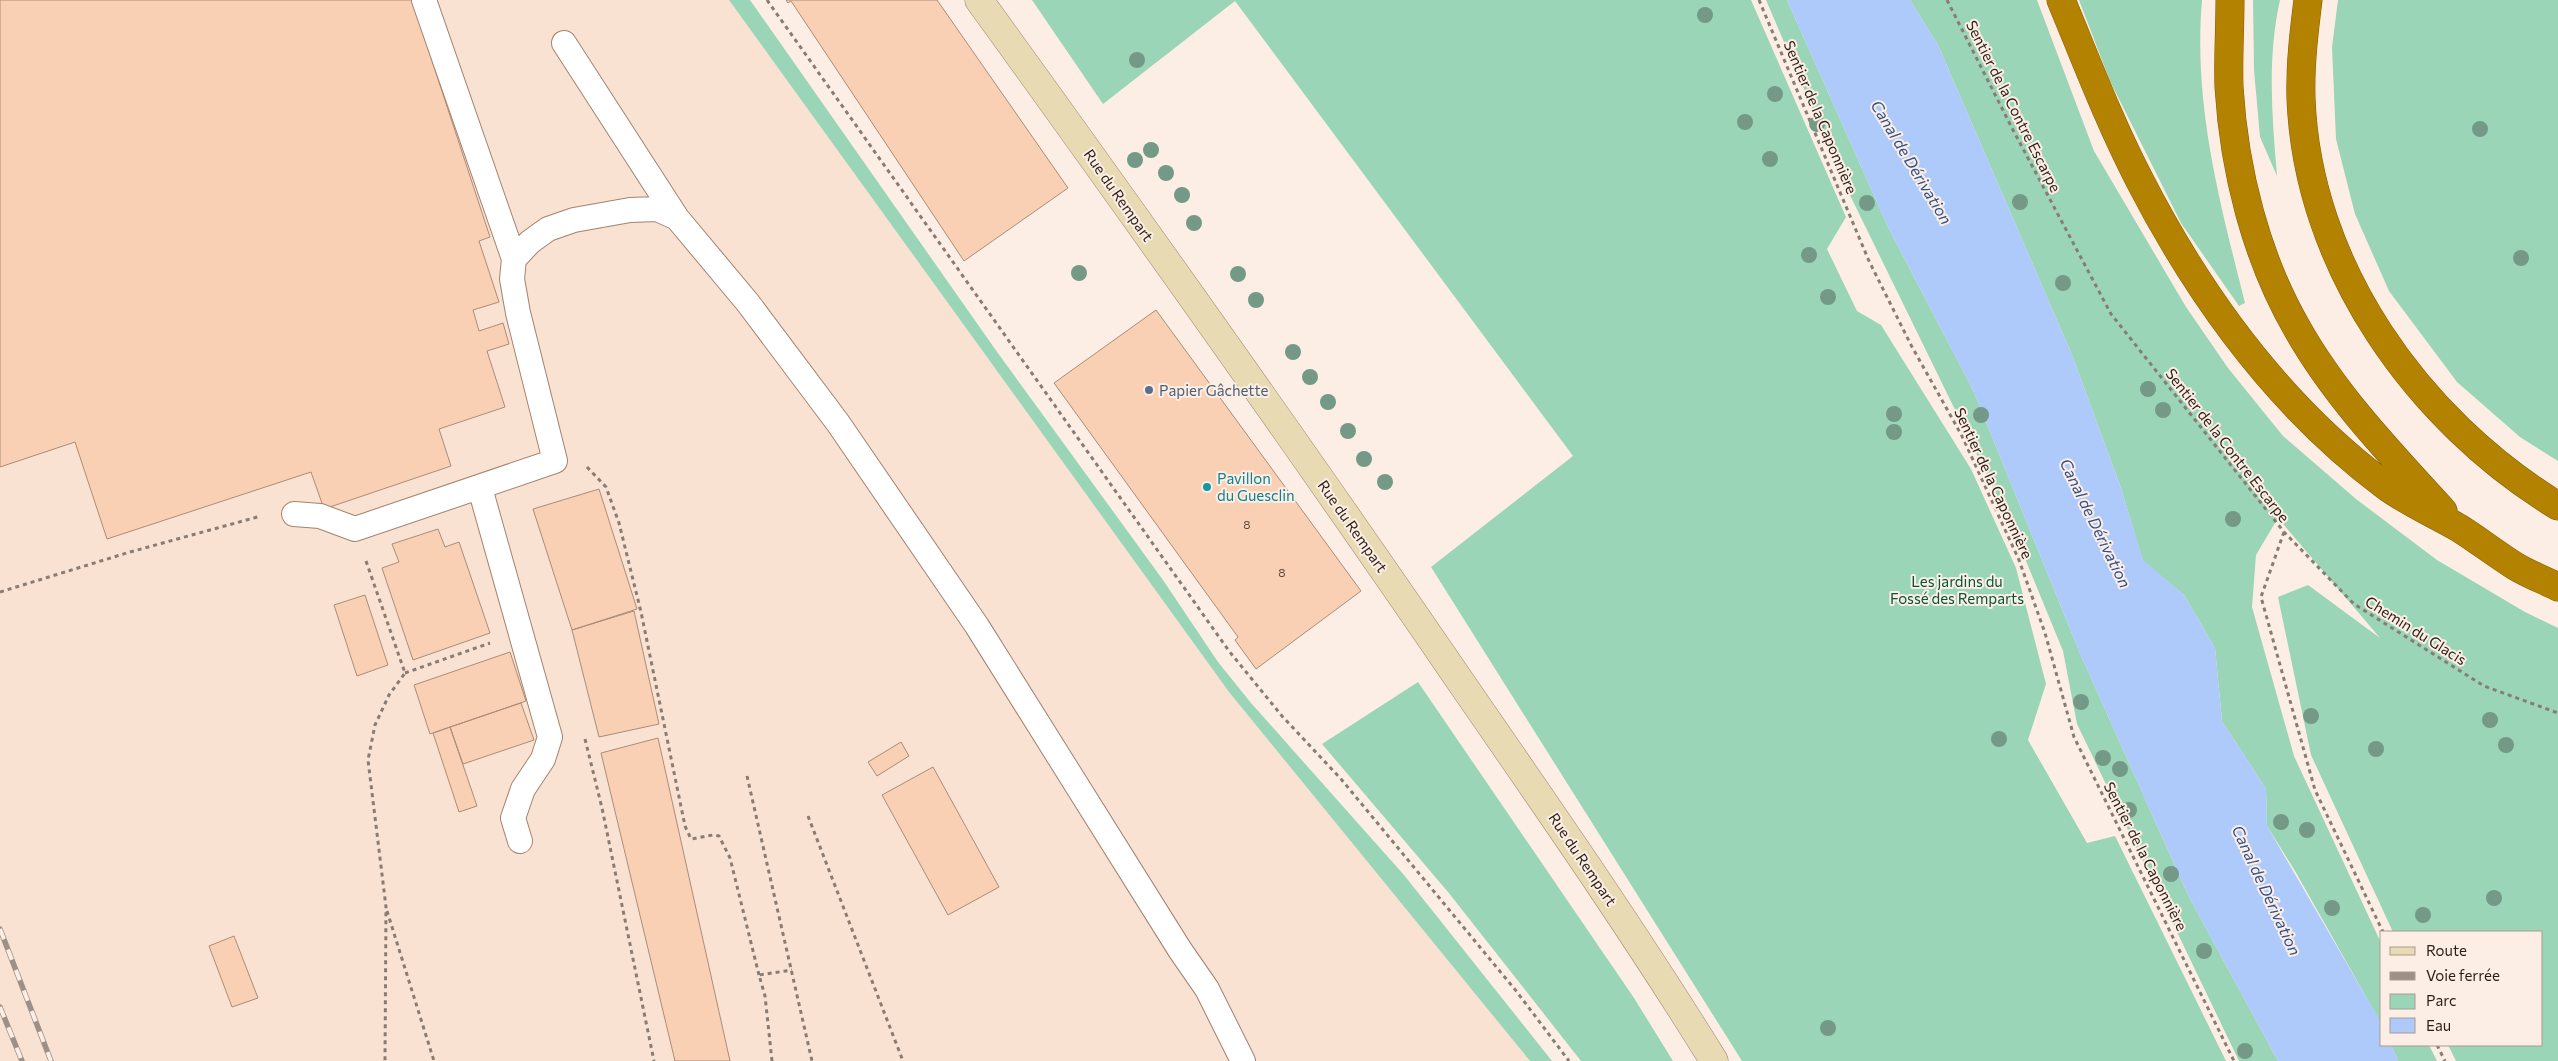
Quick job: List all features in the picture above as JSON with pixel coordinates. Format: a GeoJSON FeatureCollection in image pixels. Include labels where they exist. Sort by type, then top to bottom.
{"type":"FeatureCollection","features":[{"type":"Feature","properties":{"kind":"highway"},"geometry":{"type":"LineString","coordinates":[[2061,0],[2109,117],[2139,179],[2181,256],[2237,336],[2283,392],[2336,446],[2388,487],[2459,529],[2516,567],[2558,586]]}},
{"type":"Feature","properties":{"kind":"highway"},"geometry":{"type":"LineString","coordinates":[[2230,0],[2229,88],[2239,162],[2249,210],[2267,268],[2298,330],[2341,394],[2388,451],[2459,529]]}},
{"type":"Feature","properties":{"kind":"highway"},"geometry":{"type":"LineString","coordinates":[[2308,0],[2303,37],[2301,98],[2309,162],[2323,221],[2349,280],[2389,349],[2432,403],[2481,450],[2536,493],[2558,506]]}},
{"type":"Feature","properties":{"kind":"street","name":"Rue du Rempart"},"geometry":{"type":"LineString","coordinates":[[979,0],[1391,579],[1591,870],[1671,991],[1714,1061]]}},
{"type":"Feature","properties":{"kind":"lane"},"geometry":{"type":"LineString","coordinates":[[294,514],[320,516],[355,529],[555,461],[518,313],[512,279],[514,259],[424,0]]}},
{"type":"Feature","properties":{"kind":"lane"},"geometry":{"type":"LineString","coordinates":[[564,42],[678,218],[748,304],[838,423],[977,626],[1180,950],[1207,989],[1243,1061]]}},
{"type":"Feature","properties":{"kind":"lane"},"geometry":{"type":"LineString","coordinates":[[514,259],[530,242],[548,229],[574,220],[630,210],[657,209],[678,218]]}},
{"type":"Feature","properties":{"kind":"lane"},"geometry":{"type":"LineString","coordinates":[[480,488],[550,737],[544,759],[523,789],[514,818],[520,841]]}},
{"type":"Feature","properties":{"kind":"path"},"geometry":{"type":"LineString","coordinates":[[767,0],[1229,651],[1416,870],[1517,992],[1569,1061]]}},
{"type":"Feature","properties":{"kind":"path","name":"Sentier de la Caponnière"},"geometry":{"type":"LineString","coordinates":[[1758,0],[1869,261],[1911,346],[1962,436],[2020,560],[2045,633],[2074,737],[2234,1061]]}},
{"type":"Feature","properties":{"kind":"path","name":"Sentier de la Contre Escarpe"},"geometry":{"type":"LineString","coordinates":[[1947,0],[2013,130],[2111,314],[2284,532],[2260,597],[2315,790],[2383,931]]}},
{"type":"Feature","properties":{"kind":"path"},"geometry":{"type":"LineString","coordinates":[[555,461],[581,462],[591,469],[606,487],[619,523],[641,612],[685,826],[691,839],[713,834],[719,836],[730,858],[765,996],[772,1061]]}},
{"type":"Feature","properties":{"kind":"path"},"geometry":{"type":"LineString","coordinates":[[0,592],[249,519],[281,513],[294,514]]}},
{"type":"Feature","properties":{"kind":"path"},"geometry":{"type":"LineString","coordinates":[[355,529],[406,673]]}},
{"type":"Feature","properties":{"kind":"path","name":"Chemin du Glacis"},"geometry":{"type":"LineString","coordinates":[[2284,532],[2354,604],[2484,686],[2558,713]]}},
{"type":"Feature","properties":{"kind":"path"},"geometry":{"type":"LineString","coordinates":[[385,1061],[386,907],[368,760],[375,726],[389,695],[406,673],[520,632]]}},
{"type":"Feature","properties":{"kind":"path"},"geometry":{"type":"LineString","coordinates":[[584,735],[602,808],[654,1061]]}},
{"type":"Feature","properties":{"kind":"path"},"geometry":{"type":"LineString","coordinates":[[747,776],[812,1061]]}},
{"type":"Feature","properties":{"kind":"path"},"geometry":{"type":"LineString","coordinates":[[808,816],[903,1061]]}},
{"type":"Feature","properties":{"kind":"path"},"geometry":{"type":"LineString","coordinates":[[386,907],[434,1061]]}},
{"type":"Feature","properties":{"kind":"path"},"geometry":{"type":"LineString","coordinates":[[759,975],[792,970]]}},
{"type":"Feature","properties":{"kind":"path"},"geometry":{"type":"LineString","coordinates":[[2438,1046],[2445,1061]]}},
{"type":"Feature","properties":{"kind":"shaded area"},"geometry":{"type":"Polygon","coordinates":[[[0,0],[729,0],[1229,692],[1530,1061],[0,1061],[0,0]]]}},
{"type":"Feature","properties":{"kind":"green space"},"geometry":{"type":"Polygon","coordinates":[[[729,0],[750,0],[995,349],[1163,580],[1218,662],[1251,703],[1404,875],[1552,1061],[1530,1061],[1229,692],[729,0]]]}},
{"type":"Feature","properties":{"kind":"green space","name":"Les jardins du Fossé des Remparts"},"geometry":{"type":"Polygon","coordinates":[[[1032,0],[1751,0],[1846,217],[1827,249],[1857,311],[1881,325],[1971,469],[2016,568],[2046,684],[2028,740],[2087,843],[2115,836],[2226,1061],[1742,1061],[1431,567],[1573,456],[1235,1],[1103,104],[1032,0]]]}},
{"type":"Feature","properties":{"kind":"green space"},"geometry":{"type":"Polygon","coordinates":[[[1766,0],[1787,0],[1888,227],[1973,390],[2079,651],[2188,895],[2278,1061],[2239,1061],[2077,724],[2063,651],[2010,522],[1845,185],[1766,0]]]}},
{"type":"Feature","properties":{"kind":"green space"},"geometry":{"type":"Polygon","coordinates":[[[1910,0],[2037,0],[2094,151],[2186,307],[2228,368],[2283,436],[2356,499],[2437,560],[2525,612],[2558,628],[2558,1061],[2456,1061],[2448,1046],[2543,1046],[2543,931],[2393,931],[2311,755],[2278,597],[2308,585],[2380,638],[2278,518],[2256,555],[2252,607],[2294,756],[2380,941],[2380,1021],[2295,871],[2267,826],[2266,789],[2222,721],[2215,648],[2184,595],[2143,561],[2121,488],[2072,355],[1938,45],[1910,0]]]}},
{"type":"Feature","properties":{"kind":"green space"},"geometry":{"type":"Polygon","coordinates":[[[2079,0],[2202,0],[2201,78],[2205,116],[2218,191],[2245,303],[2239,306],[2181,223],[2110,81],[2079,0]]]}},
{"type":"Feature","properties":{"kind":"green space"},"geometry":{"type":"Polygon","coordinates":[[[2253,0],[2280,0],[2273,44],[2272,66],[2272,110],[2277,176],[2260,137],[2254,70],[2253,0]]]}},
{"type":"Feature","properties":{"kind":"green space"},"geometry":{"type":"Polygon","coordinates":[[[2338,0],[2558,0],[2558,461],[2520,437],[2457,382],[2389,291],[2355,214],[2336,139],[2332,47],[2338,0]]]}},
{"type":"Feature","properties":{"kind":"green space"},"geometry":{"type":"Polygon","coordinates":[[[1418,682],[1634,998],[1673,1061],[1581,1061],[1448,892],[1322,744],[1418,682]]]}},
{"type":"Feature","properties":{"kind":"green space"},"geometry":{"type":"Polygon","coordinates":[[[2391,1046],[2430,1046],[2437,1061],[2398,1061],[2391,1046]]]}},
{"type":"Feature","properties":{"kind":"water","name":"Canal de Dérivation"},"geometry":{"type":"Polygon","coordinates":[[[1787,0],[1910,0],[1938,45],[2072,355],[2121,488],[2143,560],[2184,595],[2215,648],[2222,721],[2266,789],[2267,826],[2379,1019],[2380,1046],[2391,1046],[2398,1061],[2278,1061],[2188,895],[2079,651],[1973,390],[1888,227],[1787,0]]]}},
{"type":"Feature","properties":{"kind":"building"},"geometry":{"type":"Polygon","coordinates":[[[0,0],[412,0],[490,237],[479,241],[499,302],[473,310],[479,331],[503,323],[509,344],[487,351],[505,407],[439,429],[451,466],[324,509],[311,472],[107,539],[75,442],[0,467],[0,0]]]}},
{"type":"Feature","properties":{"kind":"building"},"geometry":{"type":"Polygon","coordinates":[[[786,0],[937,0],[1068,188],[964,261],[791,1],[788,3],[786,0]]]}},
{"type":"Feature","properties":{"kind":"building","name":"Pavillon du Guesclin"},"geometry":{"type":"Polygon","coordinates":[[[1156,310],[1361,591],[1256,669],[1235,640],[1238,637],[1054,383],[1156,310]]]}},
{"type":"Feature","properties":{"kind":"building"},"geometry":{"type":"Polygon","coordinates":[[[599,489],[637,609],[572,630],[533,509],[599,489]]]}},
{"type":"Feature","properties":{"kind":"building"},"geometry":{"type":"Polygon","coordinates":[[[438,529],[445,547],[459,542],[490,633],[413,660],[382,568],[399,562],[392,544],[438,529]]]}},
{"type":"Feature","properties":{"kind":"building"},"geometry":{"type":"Polygon","coordinates":[[[365,595],[388,665],[357,676],[334,605],[365,595]]]}},
{"type":"Feature","properties":{"kind":"building"},"geometry":{"type":"Polygon","coordinates":[[[634,611],[659,724],[599,737],[572,630],[634,611]]]}},
{"type":"Feature","properties":{"kind":"building"},"geometry":{"type":"Polygon","coordinates":[[[510,652],[526,701],[430,734],[414,685],[510,652]]]}},
{"type":"Feature","properties":{"kind":"building"},"geometry":{"type":"Polygon","coordinates":[[[521,703],[534,740],[463,764],[450,727],[521,703]]]}},
{"type":"Feature","properties":{"kind":"building"},"geometry":{"type":"Polygon","coordinates":[[[450,727],[477,806],[459,812],[433,733],[450,727]]]}},
{"type":"Feature","properties":{"kind":"building"},"geometry":{"type":"Polygon","coordinates":[[[658,738],[730,1061],[675,1061],[601,753],[658,738]]]}},
{"type":"Feature","properties":{"kind":"building"},"geometry":{"type":"Polygon","coordinates":[[[901,742],[909,756],[877,776],[868,762],[901,742]]]}},
{"type":"Feature","properties":{"kind":"building"},"geometry":{"type":"Polygon","coordinates":[[[933,767],[999,887],[948,915],[882,795],[933,767]]]}},
{"type":"Feature","properties":{"kind":"building"},"geometry":{"type":"Polygon","coordinates":[[[234,936],[258,998],[232,1007],[209,946],[234,936]]]}},
{"type":"Feature","properties":{"kind":"railway"},"geometry":{"type":"LineString","coordinates":[[0,929],[51,1061]]}},
{"type":"Feature","properties":{"kind":"railway"},"geometry":{"type":"LineString","coordinates":[[0,1007],[22,1061]]}},
{"type":"Feature","properties":{"kind":"place","name":"Papier Gâchette"},"geometry":{"type":"Point","coordinates":[1149,390]}},
{"type":"Feature","properties":{"kind":"place","name":"Pavillon du Guesclin"},"geometry":{"type":"Point","coordinates":[1207,487]}}]}
